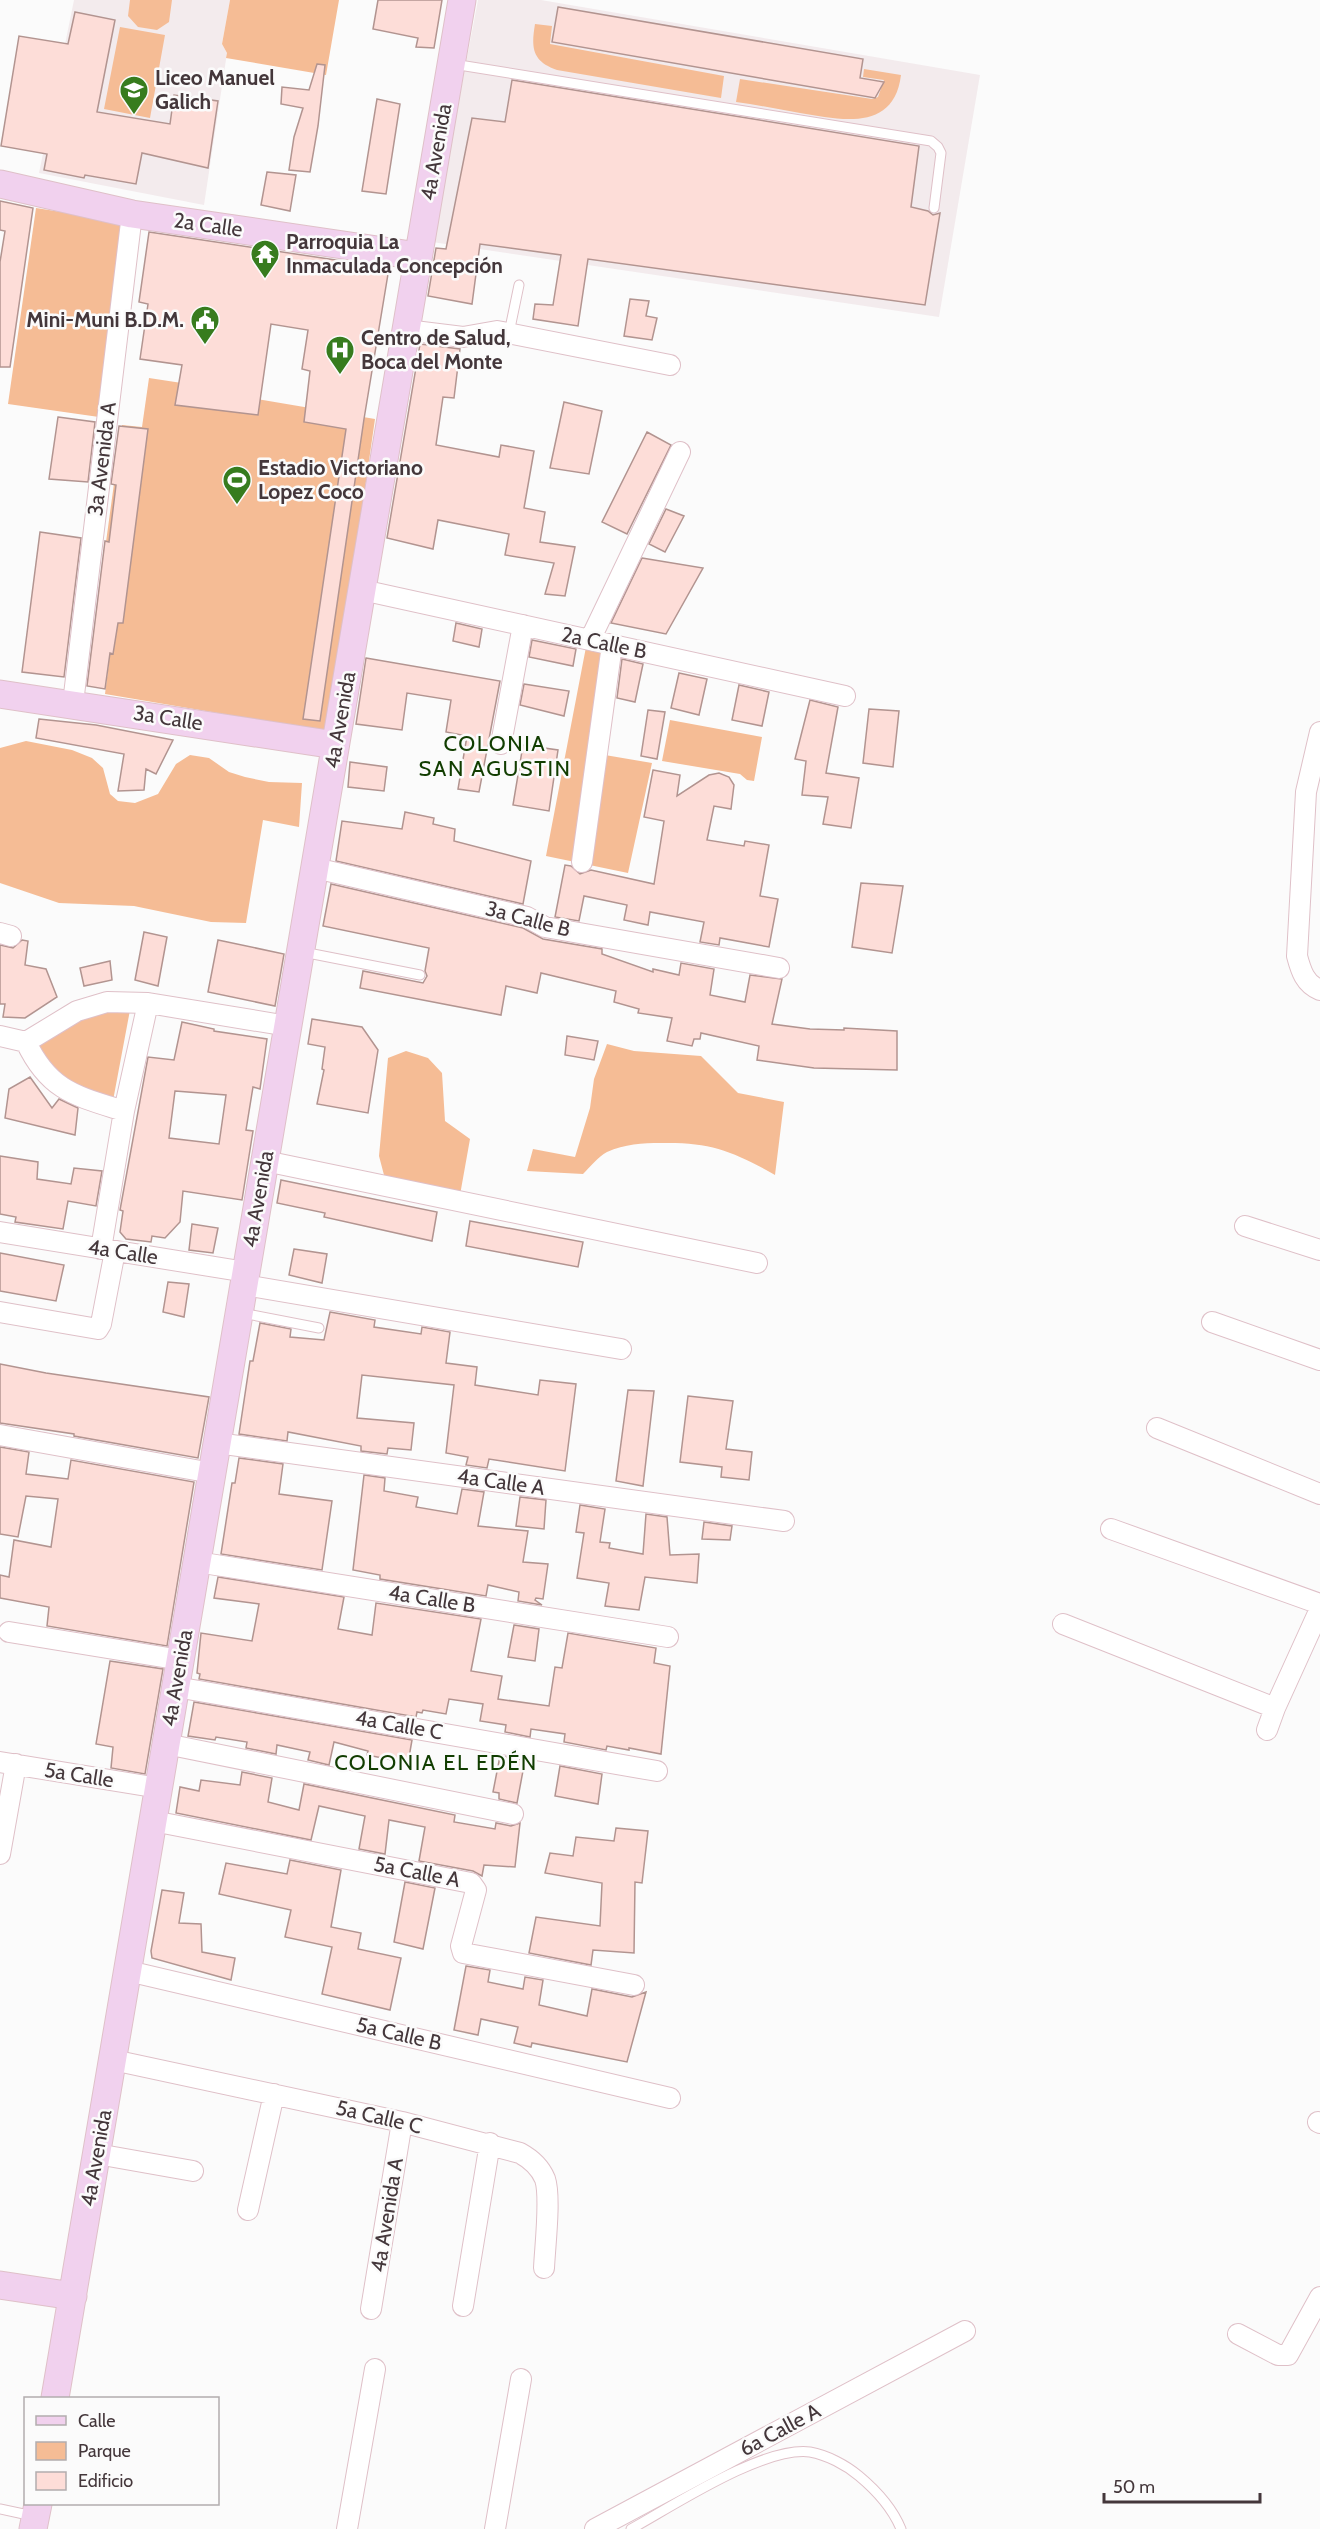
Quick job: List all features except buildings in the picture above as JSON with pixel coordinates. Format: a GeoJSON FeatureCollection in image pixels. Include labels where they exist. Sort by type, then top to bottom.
{"type":"FeatureCollection","features":[{"type":"Feature","properties":{"kind":"street","name":"4a Avenida"},"geometry":{"type":"LineString","coordinates":[[56,2397],[462,0]]}},
{"type":"Feature","properties":{"kind":"street","name":"2a Calle"},"geometry":{"type":"LineString","coordinates":[[0,184],[132,214],[418,256]]}},
{"type":"Feature","properties":{"kind":"street","name":"3a Avenida A"},"geometry":{"type":"LineString","coordinates":[[73,703],[132,214]]}},
{"type":"Feature","properties":{"kind":"street"},"geometry":{"type":"LineString","coordinates":[[406,330],[463,337],[492,331],[509,333],[670,365]]}},
{"type":"Feature","properties":{"kind":"street"},"geometry":{"type":"LineString","coordinates":[[590,640],[680,452]]}},
{"type":"Feature","properties":{"kind":"street","name":"2a Calle B"},"geometry":{"type":"LineString","coordinates":[[362,590],[845,696]]}},
{"type":"Feature","properties":{"kind":"street"},"geometry":{"type":"LineString","coordinates":[[501,744],[523,625]]}},
{"type":"Feature","properties":{"kind":"street"},"geometry":{"type":"LineString","coordinates":[[582,862],[612,645]]}},
{"type":"Feature","properties":{"kind":"street","name":"3a Calle"},"geometry":{"type":"LineString","coordinates":[[0,693],[336,745]]}},
{"type":"Feature","properties":{"kind":"street"},"geometry":{"type":"LineString","coordinates":[[1320,732],[1306,792],[1297,956],[1305,979],[1311,986],[1320,990]]}},
{"type":"Feature","properties":{"kind":"street","name":"3a Calle B"},"geometry":{"type":"LineString","coordinates":[[315,868],[527,917],[545,927],[779,968]]}},
{"type":"Feature","properties":{"kind":"street"},"geometry":{"type":"LineString","coordinates":[[0,1036],[27,1042],[52,1025],[91,1006],[107,1002],[148,1004],[288,1026]]}},
{"type":"Feature","properties":{"kind":"street"},"geometry":{"type":"LineString","coordinates":[[0,1312],[98,1329],[101,1324],[124,1111],[148,1004]]}},
{"type":"Feature","properties":{"kind":"street"},"geometry":{"type":"LineString","coordinates":[[27,1042],[39,1065],[65,1091],[124,1111]]}},
{"type":"Feature","properties":{"kind":"street"},"geometry":{"type":"LineString","coordinates":[[265,1161],[757,1263]]}},
{"type":"Feature","properties":{"kind":"street"},"geometry":{"type":"LineString","coordinates":[[1245,1226],[1320,1250]]}},
{"type":"Feature","properties":{"kind":"street","name":"4a Calle"},"geometry":{"type":"LineString","coordinates":[[0,1232],[108,1250],[245,1279],[621,1349]]}},
{"type":"Feature","properties":{"kind":"street"},"geometry":{"type":"LineString","coordinates":[[1212,1322],[1320,1360]]}},
{"type":"Feature","properties":{"kind":"street"},"geometry":{"type":"LineString","coordinates":[[1157,1428],[1320,1494]]}},
{"type":"Feature","properties":{"kind":"street"},"geometry":{"type":"LineString","coordinates":[[0,1436],[212,1473]]}},
{"type":"Feature","properties":{"kind":"street","name":"4a Calle A"},"geometry":{"type":"LineString","coordinates":[[217,1443],[784,1521]]}},
{"type":"Feature","properties":{"kind":"street"},"geometry":{"type":"LineString","coordinates":[[1111,1529],[1320,1604]]}},
{"type":"Feature","properties":{"kind":"street","name":"4a Calle B"},"geometry":{"type":"LineString","coordinates":[[197,1562],[668,1636]]}},
{"type":"Feature","properties":{"kind":"street"},"geometry":{"type":"LineString","coordinates":[[1268,1730],[1275,1708],[1320,1609]]}},
{"type":"Feature","properties":{"kind":"street"},"geometry":{"type":"LineString","coordinates":[[1063,1624],[1275,1708]]}},
{"type":"Feature","properties":{"kind":"street"},"geometry":{"type":"LineString","coordinates":[[9,1632],[181,1660]]}},
{"type":"Feature","properties":{"kind":"street","name":"4a Calle C"},"geometry":{"type":"LineString","coordinates":[[176,1687],[657,1771]]}},
{"type":"Feature","properties":{"kind":"street"},"geometry":{"type":"LineString","coordinates":[[166,1744],[513,1814]]}},
{"type":"Feature","properties":{"kind":"street"},"geometry":{"type":"LineString","coordinates":[[0,1854],[8,1763]]}},
{"type":"Feature","properties":{"kind":"street","name":"5a Calle"},"geometry":{"type":"LineString","coordinates":[[8,1763],[159,1788]]}},
{"type":"Feature","properties":{"kind":"street","name":"5a Calle A"},"geometry":{"type":"LineString","coordinates":[[153,1821],[471,1883],[476,1890],[461,1946],[463,1953],[634,1985]]}},
{"type":"Feature","properties":{"kind":"street","name":"5a Calle B"},"geometry":{"type":"LineString","coordinates":[[128,1971],[670,2098]]}},
{"type":"Feature","properties":{"kind":"street","name":"5a Calle C"},"geometry":{"type":"LineString","coordinates":[[113,2060],[402,2122],[510,2148],[531,2159],[545,2179],[547,2187],[544,2268]]}},
{"type":"Feature","properties":{"kind":"street"},"geometry":{"type":"LineString","coordinates":[[248,2210],[274,2094]]}},
{"type":"Feature","properties":{"kind":"street","name":"4a Avenida A"},"geometry":{"type":"LineString","coordinates":[[371,2308],[402,2122]]}},
{"type":"Feature","properties":{"kind":"street"},"geometry":{"type":"LineString","coordinates":[[464,2306],[490,2143]]}},
{"type":"Feature","properties":{"kind":"street"},"geometry":{"type":"LineString","coordinates":[[97,2154],[193,2171]]}},
{"type":"Feature","properties":{"kind":"street"},"geometry":{"type":"LineString","coordinates":[[0,2285],[73,2296]]}},
{"type":"Feature","properties":{"kind":"street"},"geometry":{"type":"LineString","coordinates":[[1238,2334],[1278,2355],[1288,2355],[1320,2297]]}},
{"type":"Feature","properties":{"kind":"street","name":"6a Calle A"},"geometry":{"type":"LineString","coordinates":[[595,2529],[965,2331]]}},
{"type":"Feature","properties":{"kind":"street"},"geometry":{"type":"LineString","coordinates":[[347,2529],[375,2369]]}},
{"type":"Feature","properties":{"kind":"street"},"geometry":{"type":"LineString","coordinates":[[495,2529],[520,2379]]}},
{"type":"Feature","properties":{"kind":"lane"},"geometry":{"type":"LineString","coordinates":[[451,63],[931,141],[941,153],[934,208]]}},
{"type":"Feature","properties":{"kind":"lane"},"geometry":{"type":"LineString","coordinates":[[509,333],[519,285]]}},
{"type":"Feature","properties":{"kind":"lane"},"geometry":{"type":"LineString","coordinates":[[300,951],[420,975]]}},
{"type":"Feature","properties":{"kind":"lane"},"geometry":{"type":"LineString","coordinates":[[239,1312],[319,1328]]}},
{"type":"Feature","properties":{"kind":"lane"},"geometry":{"type":"LineString","coordinates":[[631,2529],[728,2476],[769,2457],[810,2452],[831,2458],[852,2470],[873,2487],[889,2505],[901,2529]]}},
{"type":"Feature","properties":{"kind":"lane"},"geometry":{"type":"LineString","coordinates":[[0,2510],[36,2521]]}},
{"type":"Feature","properties":{"kind":"shaded area","name":"Liceo Manuel Galich"},"geometry":{"type":"Polygon","coordinates":[[[74,0],[230,0],[222,44],[227,53],[204,205],[39,173],[74,0]]]}},
{"type":"Feature","properties":{"kind":"shaded area"},"geometry":{"type":"Polygon","coordinates":[[[478,0],[541,0],[980,75],[939,317],[432,242],[478,0]]]}},
{"type":"Feature","properties":{"kind":"green space"},"geometry":{"type":"Polygon","coordinates":[[[130,0],[172,0],[169,22],[157,30],[138,27],[128,16],[130,0]]]}},
{"type":"Feature","properties":{"kind":"green space"},"geometry":{"type":"Polygon","coordinates":[[[230,0],[339,0],[326,75],[226,58],[227,53],[222,44],[230,0]]]}},
{"type":"Feature","properties":{"kind":"green space"},"geometry":{"type":"Polygon","coordinates":[[[535,24],[552,26],[550,44],[724,76],[721,98],[557,70],[542,62],[535,53],[533,40],[535,24]]]}},
{"type":"Feature","properties":{"kind":"green space"},"geometry":{"type":"Polygon","coordinates":[[[120,27],[165,35],[150,118],[104,109],[120,27]]]}},
{"type":"Feature","properties":{"kind":"green space"},"geometry":{"type":"Polygon","coordinates":[[[864,69],[901,75],[896,93],[888,106],[877,114],[863,118],[832,118],[736,102],[740,79],[872,99],[878,97],[884,80],[863,77],[864,69]]]}},
{"type":"Feature","properties":{"kind":"green space"},"geometry":{"type":"Polygon","coordinates":[[[36,208],[125,222],[99,417],[8,404],[36,208]]]}},
{"type":"Feature","properties":{"kind":"green space","name":"Estadio Victoriano Lopez Coco"},"geometry":{"type":"Polygon","coordinates":[[[149,378],[221,389],[221,393],[375,419],[330,732],[105,694],[109,662],[90,659],[122,425],[142,427],[149,378]]]}},
{"type":"Feature","properties":{"kind":"green space"},"geometry":{"type":"Polygon","coordinates":[[[586,647],[620,653],[599,754],[652,763],[628,873],[546,856],[586,647]]]}},
{"type":"Feature","properties":{"kind":"green space"},"geometry":{"type":"Polygon","coordinates":[[[670,720],[762,737],[754,781],[747,780],[740,774],[662,761],[670,720]]]}},
{"type":"Feature","properties":{"kind":"green space"},"geometry":{"type":"Polygon","coordinates":[[[26,741],[72,750],[92,758],[103,768],[110,794],[118,801],[135,803],[158,794],[176,764],[190,755],[209,758],[229,772],[245,777],[269,782],[302,783],[299,827],[263,820],[246,923],[211,922],[134,906],[59,903],[0,883],[0,748],[26,741]]]}},
{"type":"Feature","properties":{"kind":"green space"},"geometry":{"type":"Polygon","coordinates":[[[107,1008],[130,1010],[112,1106],[73,1096],[22,1041],[107,1008]]]}},
{"type":"Feature","properties":{"kind":"green space"},"geometry":{"type":"Polygon","coordinates":[[[607,1044],[634,1051],[701,1056],[738,1093],[784,1102],[775,1175],[721,1150],[708,1146],[678,1143],[640,1144],[614,1149],[600,1157],[583,1174],[527,1171],[533,1149],[575,1157],[590,1108],[594,1079],[607,1044]]]}},
{"type":"Feature","properties":{"kind":"green space"},"geometry":{"type":"Polygon","coordinates":[[[406,1051],[428,1058],[442,1073],[445,1121],[470,1139],[460,1195],[389,1180],[384,1175],[379,1156],[388,1058],[406,1051]]]}},
{"type":"Feature","properties":{"kind":"place","name":"Liceo Manuel Galich"},"geometry":{"type":"Point","coordinates":[134,116]}},
{"type":"Feature","properties":{"kind":"place","name":"Parroquia La Inmaculada Concepción"},"geometry":{"type":"Point","coordinates":[265,280]}},
{"type":"Feature","properties":{"kind":"place","name":"Mini-Muni B.D.M."},"geometry":{"type":"Point","coordinates":[205,346]}},
{"type":"Feature","properties":{"kind":"place","name":"Centro de Salud, Boca del Monte"},"geometry":{"type":"Point","coordinates":[340,376]}},
{"type":"Feature","properties":{"kind":"place","name":"Estadio Victoriano Lopez Coco"},"geometry":{"type":"Point","coordinates":[237,506]}},
{"type":"Feature","properties":{"kind":"district","name":"COLONIA SAN AGUSTIN"},"geometry":{"type":"Point","coordinates":[495,756]}},
{"type":"Feature","properties":{"kind":"district","name":"COLONIA EL EDÉN"},"geometry":{"type":"Point","coordinates":[436,1762]}}]}
